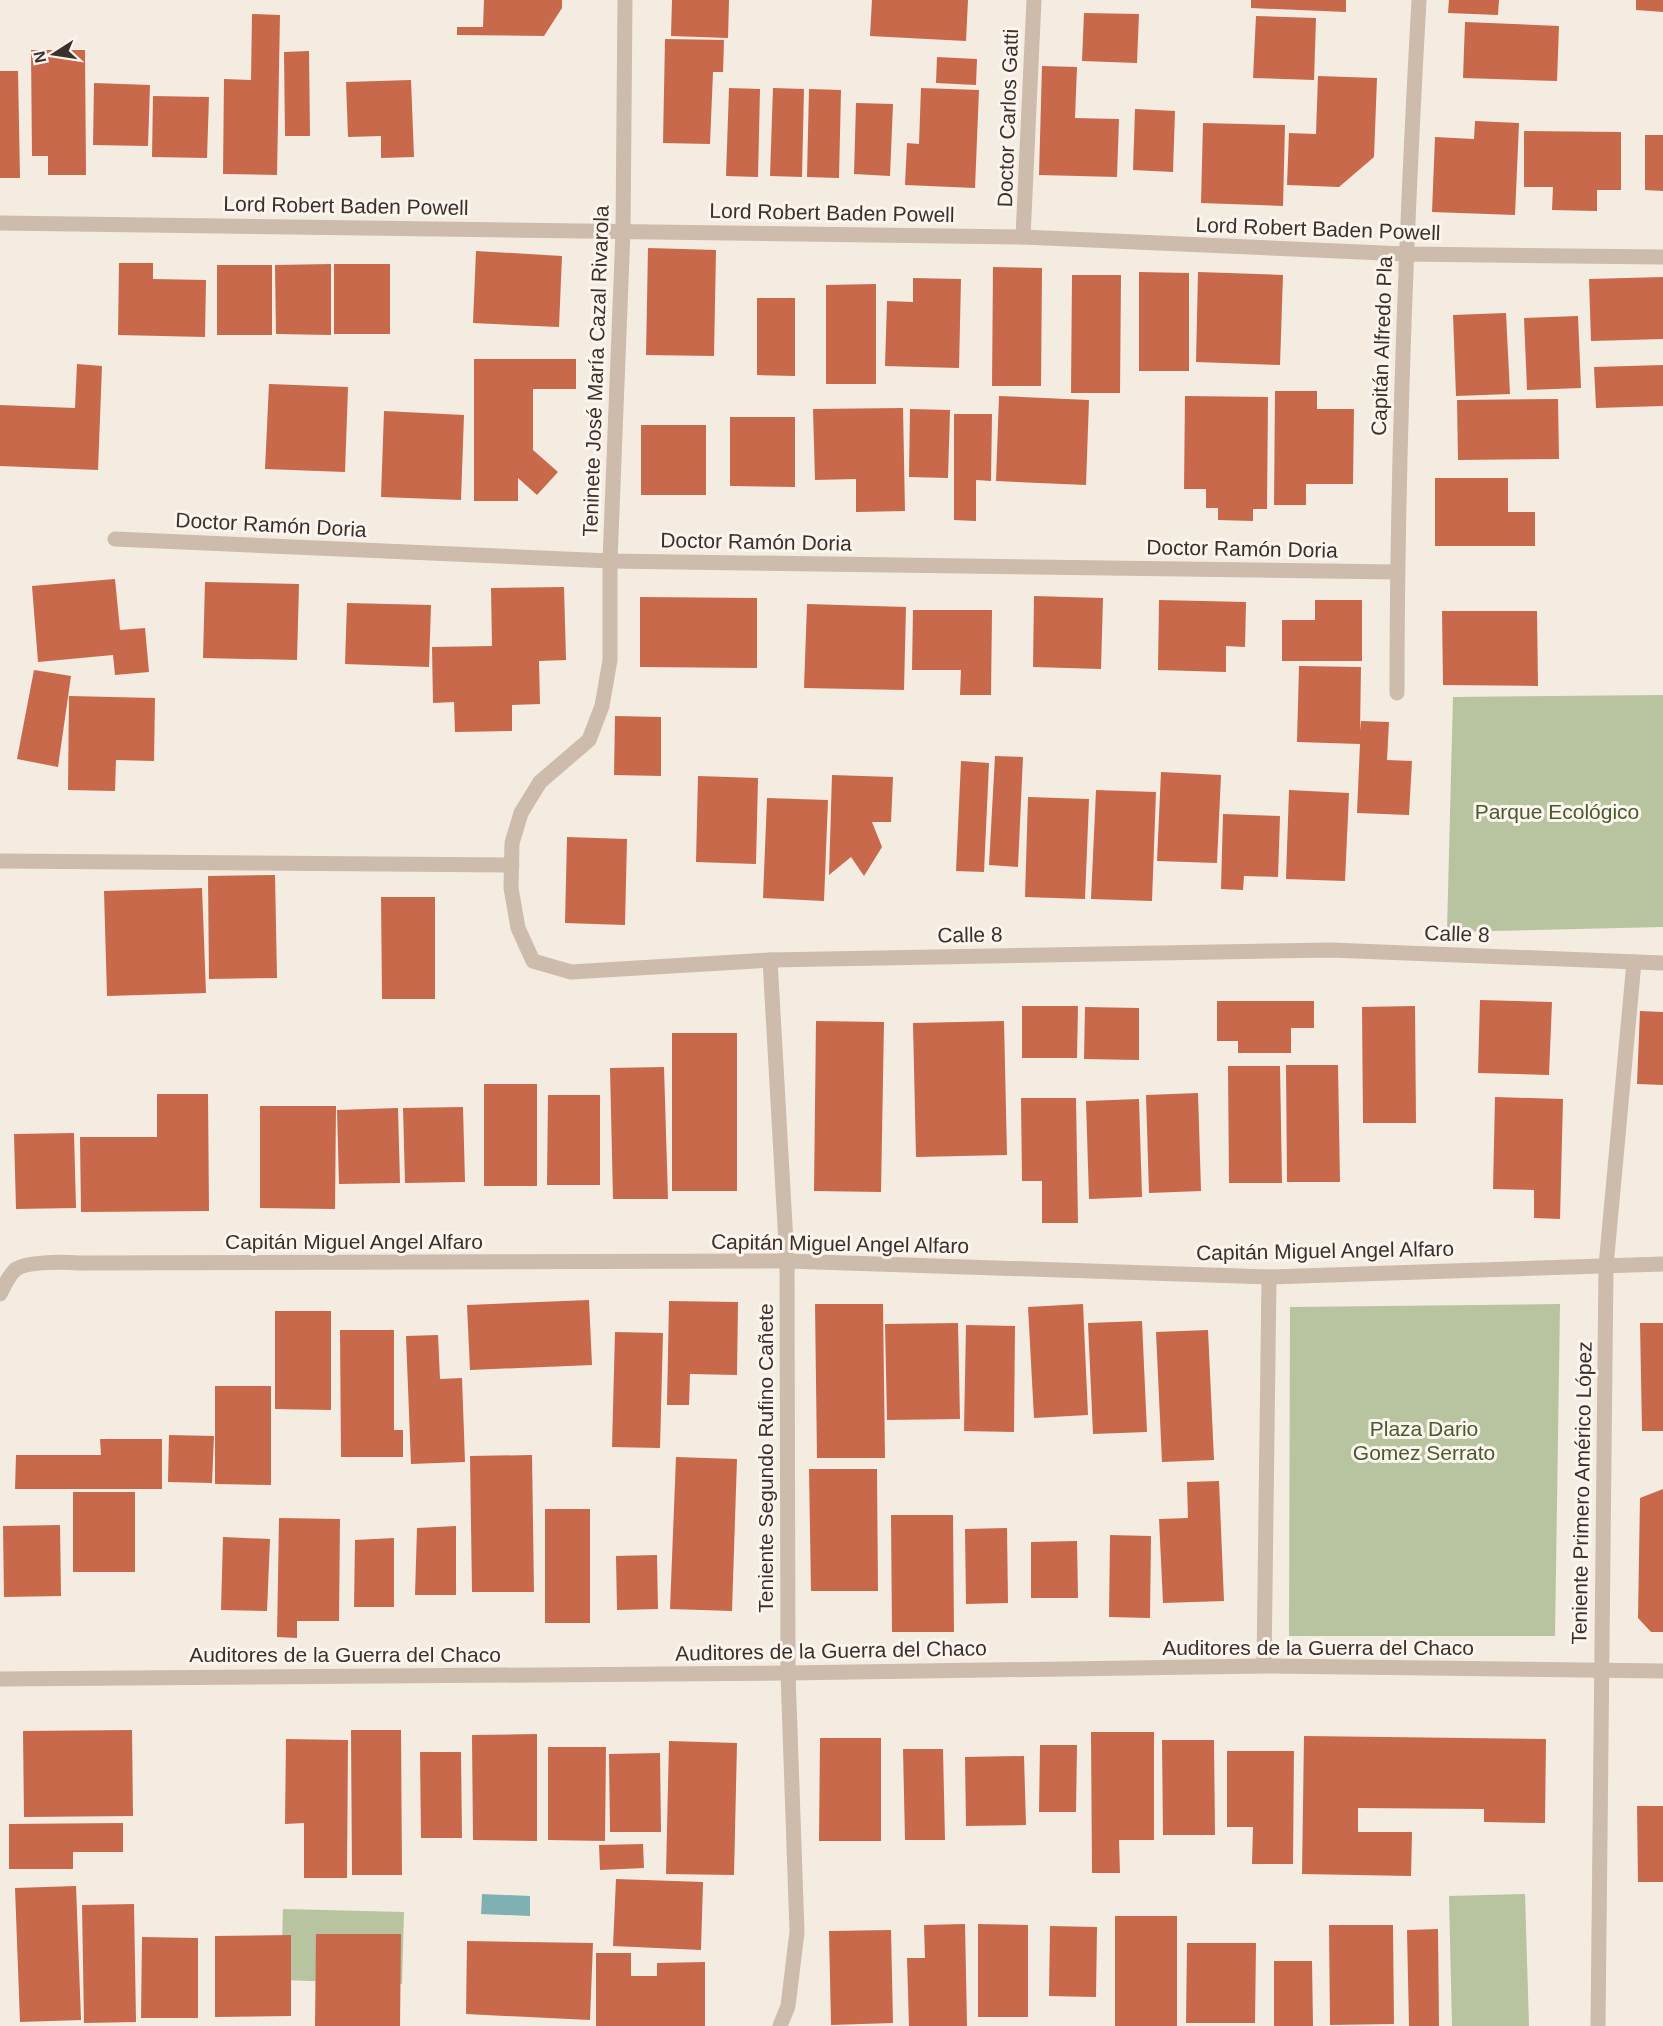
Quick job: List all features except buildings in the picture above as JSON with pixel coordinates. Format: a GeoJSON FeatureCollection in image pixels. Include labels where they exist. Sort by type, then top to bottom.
{"type":"FeatureCollection","features":[{"type":"Feature","properties":{"kind":"street","name":"Teninete José María Cazal Rivarola"},"geometry":{"type":"LineString","coordinates":[[589,740],[602,705],[610,660],[610,561],[623,231],[625,0]]}},
{"type":"Feature","properties":{"kind":"street","name":"Doctor Carlos Gatti"},"geometry":{"type":"LineString","coordinates":[[1023,237],[1034,0]]}},
{"type":"Feature","properties":{"kind":"street","name":"Capitán Alfredo Pla"},"geometry":{"type":"LineString","coordinates":[[1397,693],[1397,572],[1405,254],[1419,0]]}},
{"type":"Feature","properties":{"kind":"street","name":"Lord Robert Baden Powell"},"geometry":{"type":"LineString","coordinates":[[0,223],[1023,237],[1405,254],[1663,258]]}},
{"type":"Feature","properties":{"kind":"street","name":"Doctor Ramón Doria"},"geometry":{"type":"LineString","coordinates":[[115,539],[610,561],[1397,572]]}},
{"type":"Feature","properties":{"kind":"street","name":"Calle 8"},"geometry":{"type":"LineString","coordinates":[[589,740],[540,782],[521,813],[512,843],[511,888],[518,928],[533,961],[571,972],[770,960],[1331,950],[1663,963]]}},
{"type":"Feature","properties":{"kind":"street"},"geometry":{"type":"LineString","coordinates":[[0,861],[512,865]]}},
{"type":"Feature","properties":{"kind":"street","name":"Teniente Segundo Rufino Cañete"},"geometry":{"type":"LineString","coordinates":[[770,960],[787,1261],[788,1673],[797,1932],[788,2006],[780,2026]]}},
{"type":"Feature","properties":{"kind":"street","name":"Teniente Primero Américo López"},"geometry":{"type":"LineString","coordinates":[[1598,2026],[1606,1266],[1634,962]]}},
{"type":"Feature","properties":{"kind":"street","name":"Capitán Miguel Angel Alfaro"},"geometry":{"type":"LineString","coordinates":[[0,1294],[17,1269],[51,1261],[79,1263],[787,1261],[1269,1277],[1663,1264]]}},
{"type":"Feature","properties":{"kind":"street"},"geometry":{"type":"LineString","coordinates":[[1264,1666],[1269,1277]]}},
{"type":"Feature","properties":{"kind":"street","name":"Auditores de la Guerra del Chaco"},"geometry":{"type":"LineString","coordinates":[[0,1679],[788,1673],[1264,1666],[1663,1671]]}},
{"type":"Feature","properties":{"kind":"green space","name":"Parque Ecológico"},"geometry":{"type":"Polygon","coordinates":[[[1663,695],[1663,927],[1447,932],[1453,697],[1663,695]]]}},
{"type":"Feature","properties":{"kind":"green space","name":"Plaza Dario Gomez Serrato"},"geometry":{"type":"Polygon","coordinates":[[[1560,1304],[1555,1636],[1289,1636],[1290,1307],[1560,1304]]]}},
{"type":"Feature","properties":{"kind":"green space"},"geometry":{"type":"Polygon","coordinates":[[[1525,1894],[1529,2026],[1452,2026],[1449,1896],[1525,1894]]]}},
{"type":"Feature","properties":{"kind":"green space"},"geometry":{"type":"Polygon","coordinates":[[[283,1909],[404,1912],[402,1984],[281,1980],[283,1909]]]}},
{"type":"Feature","properties":{"kind":"water"},"geometry":{"type":"Polygon","coordinates":[[[482,1894],[530,1896],[530,1916],[481,1914],[482,1894]]]}}]}
